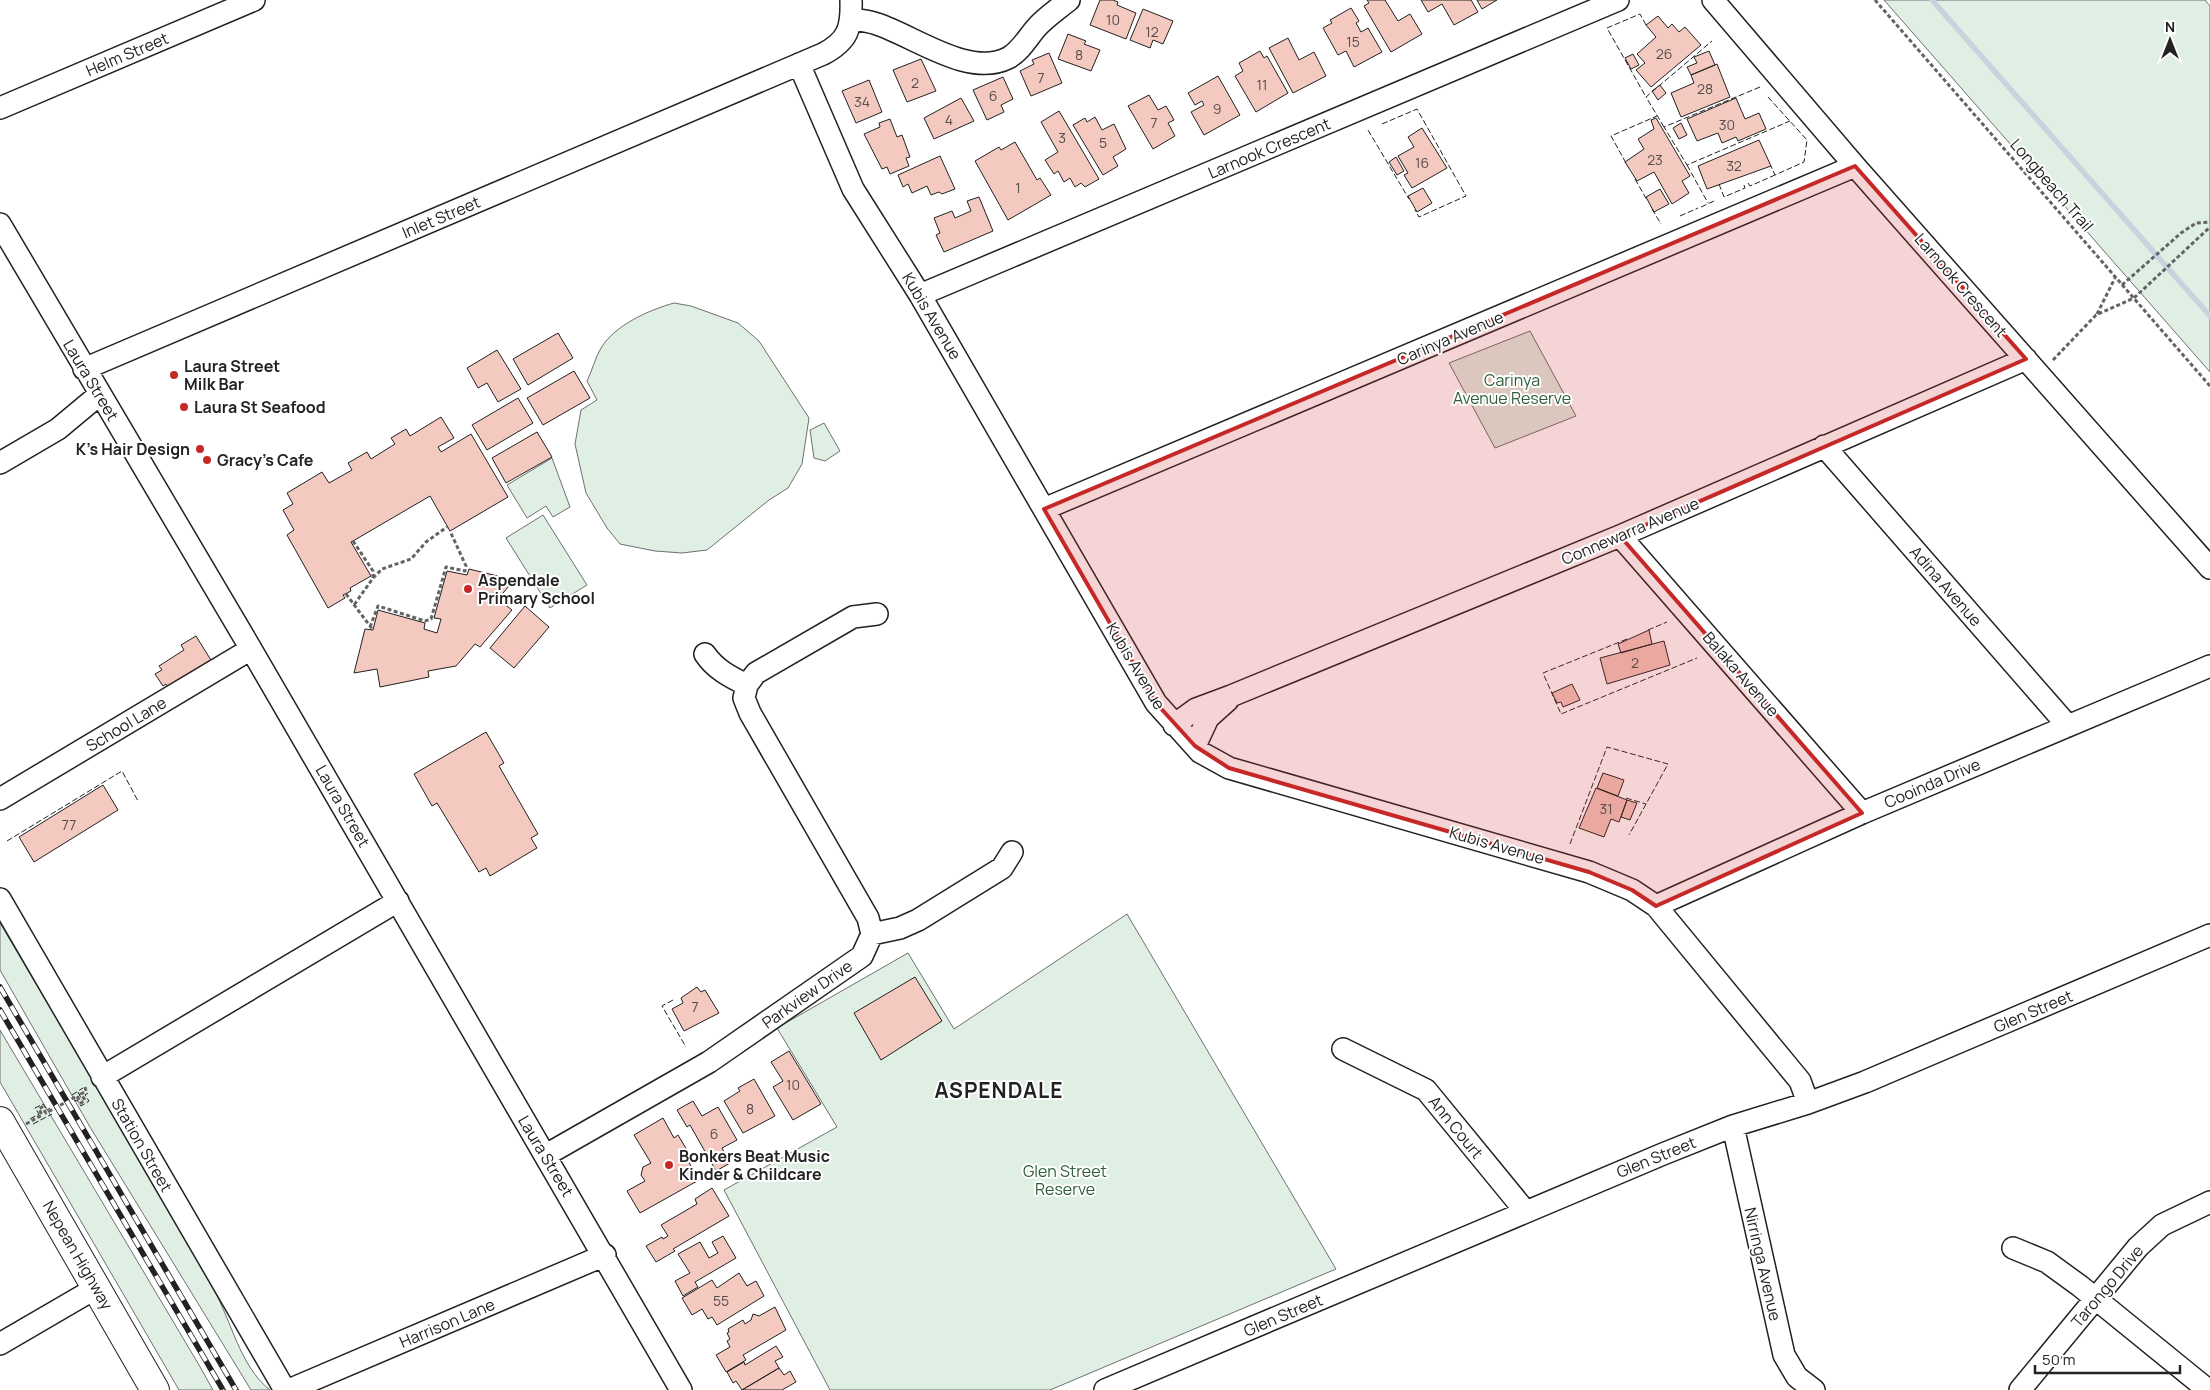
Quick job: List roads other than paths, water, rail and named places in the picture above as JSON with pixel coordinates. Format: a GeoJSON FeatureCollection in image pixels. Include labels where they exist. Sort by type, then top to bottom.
{"type":"FeatureCollection","features":[{"type":"Feature","properties":{"kind":"highway","name":"Nepean Highway"},"geometry":{"type":"LineString","coordinates":[[4,1128],[155,1390]]}},
{"type":"Feature","properties":{"kind":"street","name":"Helm Street"},"geometry":{"type":"LineString","coordinates":[[0,108],[254,0]]}},
{"type":"Feature","properties":{"kind":"street"},"geometry":{"type":"LineString","coordinates":[[849,19],[877,24],[901,36],[974,63],[999,61],[1015,53],[1041,22],[1069,0]]}},
{"type":"Feature","properties":{"kind":"street","name":"Larnook Crescent"},"geometry":{"type":"LineString","coordinates":[[920,296],[1618,0]]}},
{"type":"Feature","properties":{"kind":"street","name":"Larnook Crescent"},"geometry":{"type":"LineString","coordinates":[[1713,0],[1856,166],[2210,568]]}},
{"type":"Feature","properties":{"kind":"street","name":"Inlet Street"},"geometry":{"type":"LineString","coordinates":[[84,369],[830,50],[849,19]]}},
{"type":"Feature","properties":{"kind":"street","name":"Kubis Avenue"},"geometry":{"type":"LineString","coordinates":[[799,64],[853,189],[920,296],[1156,703],[1200,752],[1229,768],[1590,872],[1632,890],[1656,906],[1800,1081],[1808,1103]]}},
{"type":"Feature","properties":{"kind":"street","name":"Carinya Avenue"},"geometry":{"type":"LineString","coordinates":[[1044,510],[1856,166]]}},
{"type":"Feature","properties":{"kind":"street","name":"Laura Street"},"geometry":{"type":"LineString","coordinates":[[0,224],[251,649],[682,1390]]}},
{"type":"Feature","properties":{"kind":"street","name":"Connewarra Avenue"},"geometry":{"type":"LineString","coordinates":[[1174,725],[1196,709],[1620,536],[2026,359]]}},
{"type":"Feature","properties":{"kind":"street"},"geometry":{"type":"LineString","coordinates":[[0,463],[104,401]]}},
{"type":"Feature","properties":{"kind":"street","name":"Adina Avenue"},"geometry":{"type":"LineString","coordinates":[[1824,446],[2068,726]]}},
{"type":"Feature","properties":{"kind":"street","name":"Balaka Avenue"},"geometry":{"type":"LineString","coordinates":[[1620,536],[1862,813]]}},
{"type":"Feature","properties":{"kind":"street"},"geometry":{"type":"LineString","coordinates":[[877,614],[853,617],[756,673],[747,685],[744,698],[750,713],[868,918],[872,934],[900,928],[918,920],[1002,868],[1012,852]]}},
{"type":"Feature","properties":{"kind":"street","name":"School Lane"},"geometry":{"type":"LineString","coordinates":[[0,799],[251,649]]}},
{"type":"Feature","properties":{"kind":"street"},"geometry":{"type":"LineString","coordinates":[[705,654],[711,663],[727,676],[747,685]]}},
{"type":"Feature","properties":{"kind":"street","name":"Cooinda Drive"},"geometry":{"type":"LineString","coordinates":[[1656,906],[1862,813],[2210,666]]}},
{"type":"Feature","properties":{"kind":"street","name":"Connewarra Avenue"},"geometry":{"type":"LineString","coordinates":[[1195,746],[1208,718],[1231,696]]}},
{"type":"Feature","properties":{"kind":"street","name":"Station Street"},"geometry":{"type":"LineString","coordinates":[[0,899],[287,1390]]}},
{"type":"Feature","properties":{"kind":"street"},"geometry":{"type":"LineString","coordinates":[[100,1073],[398,901]]}},
{"type":"Feature","properties":{"kind":"street","name":"Parkview Drive"},"geometry":{"type":"LineString","coordinates":[[546,1155],[709,1062],[862,956],[872,934]]}},
{"type":"Feature","properties":{"kind":"street","name":"Glen Street"},"geometry":{"type":"LineString","coordinates":[[1105,1390],[1733,1126],[1808,1103],[1924,1057],[2210,935]]}},
{"type":"Feature","properties":{"kind":"street","name":"Ann Court"},"geometry":{"type":"LineString","coordinates":[[1343,1049],[1426,1090],[1526,1212]]}},
{"type":"Feature","properties":{"kind":"street","name":"Nirringa Avenue"},"geometry":{"type":"LineString","coordinates":[[1733,1126],[1784,1355],[1797,1377],[1814,1390]]}},
{"type":"Feature","properties":{"kind":"street","name":"Tarongo Drive"},"geometry":{"type":"LineString","coordinates":[[2020,1390],[2138,1248],[2162,1225],[2210,1202]]}},
{"type":"Feature","properties":{"kind":"street"},"geometry":{"type":"LineString","coordinates":[[2013,1248],[2047,1262],[2208,1390]]}},
{"type":"Feature","properties":{"kind":"street","name":"Harrison Lane"},"geometry":{"type":"LineString","coordinates":[[287,1390],[605,1255]]}},
{"type":"Feature","properties":{"kind":"street"},"geometry":{"type":"LineString","coordinates":[[0,1344],[96,1288]]}},
{"type":"Feature","properties":{"kind":"waterway"},"geometry":{"type":"LineString","coordinates":[[1932,0],[2210,316]]}},
{"type":"Feature","properties":{"kind":"railway"},"geometry":{"type":"LineString","coordinates":[[0,987],[236,1390]]}},
{"type":"Feature","properties":{"kind":"railway"},"geometry":{"type":"LineString","coordinates":[[0,1010],[223,1390]]}},
{"type":"Feature","properties":{"kind":"place","name":"Laura Street Milk Bar"},"geometry":{"type":"Point","coordinates":[174,375]}},
{"type":"Feature","properties":{"kind":"place","name":"Laura St Seafood"},"geometry":{"type":"Point","coordinates":[184,407]}},
{"type":"Feature","properties":{"kind":"place","name":"K's Hair Design"},"geometry":{"type":"Point","coordinates":[200,449]}},
{"type":"Feature","properties":{"kind":"place","name":"Gracy's Cafe"},"geometry":{"type":"Point","coordinates":[207,460]}},
{"type":"Feature","properties":{"kind":"place","name":"Aspendale Primary School"},"geometry":{"type":"Point","coordinates":[468,589]}},
{"type":"Feature","properties":{"kind":"place","name":"Bonkers Beat Music Kinder & Childcare"},"geometry":{"type":"Point","coordinates":[669,1165]}},
{"type":"Feature","properties":{"kind":"district","name":"ASPENDALE"},"geometry":{"type":"Point","coordinates":[999,1090]}},
{"type":"Feature","properties":{"kind":"park label","name":"Carinya Avenue Reserve"},"geometry":{"type":"Point","coordinates":[1512,389]}},
{"type":"Feature","properties":{"kind":"park label","name":"Glen Street Reserve"},"geometry":{"type":"Point","coordinates":[1065,1180]}}]}
